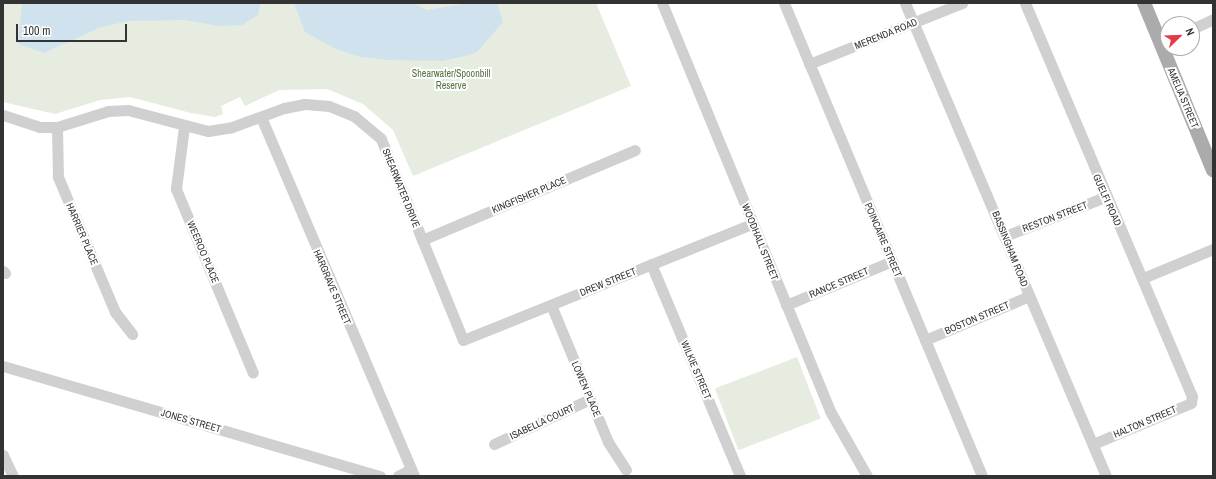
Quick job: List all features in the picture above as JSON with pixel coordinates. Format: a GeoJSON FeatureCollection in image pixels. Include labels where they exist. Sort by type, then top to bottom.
{"type":"FeatureCollection","features":[{"type":"Feature","properties":{"kind":"main road","name":"AMELIA STREET"},"geometry":{"type":"LineString","coordinates":[[1144,3],[1160,30]]}},
{"type":"Feature","properties":{"kind":"main road","name":"AMELIA STREET"},"geometry":{"type":"LineString","coordinates":[[1152,3],[1160,24]]}},
{"type":"Feature","properties":{"kind":"main road","name":"AMELIA STREET"},"geometry":{"type":"LineString","coordinates":[[1172,56],[1213,170]]}},
{"type":"Feature","properties":{"kind":"main road","name":"AMELIA STREET"},"geometry":{"type":"LineString","coordinates":[[1173,56],[1213,151]]}},
{"type":"Feature","properties":{"kind":"street","name":"WOODHALL STREET"},"geometry":{"type":"LineString","coordinates":[[662,3],[830,411],[868,476]]}},
{"type":"Feature","properties":{"kind":"street","name":"POINCAIRE STREET"},"geometry":{"type":"LineString","coordinates":[[784,3],[982,476]]}},
{"type":"Feature","properties":{"kind":"street","name":"BASSINGHAM ROAD"},"geometry":{"type":"LineString","coordinates":[[906,3],[1106,476]]}},
{"type":"Feature","properties":{"kind":"street","name":"MERENDA ROAD"},"geometry":{"type":"LineString","coordinates":[[809,64],[962,3]]}},
{"type":"Feature","properties":{"kind":"street","name":"GUELFI ROAD"},"geometry":{"type":"LineString","coordinates":[[1025,3],[1105,197],[1143,278],[1192,396]]}},
{"type":"Feature","properties":{"kind":"street"},"geometry":{"type":"LineString","coordinates":[[1200,25],[1213,20]]}},
{"type":"Feature","properties":{"kind":"street","name":"SHEARWATER DRIVE"},"geometry":{"type":"LineString","coordinates":[[3,115],[39,127],[57,127],[108,111],[128,110],[184,127],[208,131],[220,130],[305,104],[328,106],[364,123],[380,139],[463,340]]}},
{"type":"Feature","properties":{"kind":"street","name":"HARGRAVE STREET"},"geometry":{"type":"LineString","coordinates":[[261,117],[404,457],[414,476]]}},
{"type":"Feature","properties":{"kind":"street","name":"HARRIER PLACE"},"geometry":{"type":"LineString","coordinates":[[57,127],[58,177],[115,312],[132,334]]}},
{"type":"Feature","properties":{"kind":"street","name":"WEEROO PLACE"},"geometry":{"type":"LineString","coordinates":[[184,127],[176,189],[254,373]]}},
{"type":"Feature","properties":{"kind":"street","name":"KINGFISHER PLACE"},"geometry":{"type":"LineString","coordinates":[[422,240],[636,150]]}},
{"type":"Feature","properties":{"kind":"street","name":"RESTON STREET"},"geometry":{"type":"LineString","coordinates":[[1005,236],[1105,197]]}},
{"type":"Feature","properties":{"kind":"street","name":"DREW STREET"},"geometry":{"type":"LineString","coordinates":[[463,340],[752,224]]}},
{"type":"Feature","properties":{"kind":"street"},"geometry":{"type":"LineString","coordinates":[[1143,278],[1213,249]]}},
{"type":"Feature","properties":{"kind":"street","name":"RANCE STREET"},"geometry":{"type":"LineString","coordinates":[[786,305],[892,261]]}},
{"type":"Feature","properties":{"kind":"street","name":"WILKIE STREET"},"geometry":{"type":"LineString","coordinates":[[651,264],[740,476]]}},
{"type":"Feature","properties":{"kind":"street","name":"BOSTON STREET"},"geometry":{"type":"LineString","coordinates":[[925,340],[1029,296]]}},
{"type":"Feature","properties":{"kind":"street","name":"LOWEN PLACE"},"geometry":{"type":"LineString","coordinates":[[550,305],[608,442],[626,470]]}},
{"type":"Feature","properties":{"kind":"street","name":"JONES STREET"},"geometry":{"type":"LineString","coordinates":[[3,366],[380,476]]}},
{"type":"Feature","properties":{"kind":"street","name":"JONES STREET"},"geometry":{"type":"LineString","coordinates":[[3,372],[358,476]]}},
{"type":"Feature","properties":{"kind":"street","name":"HALTON STREET"},"geometry":{"type":"LineString","coordinates":[[1093,444],[1191,403],[1192,396]]}},
{"type":"Feature","properties":{"kind":"street","name":"ISABELLA COURT"},"geometry":{"type":"LineString","coordinates":[[494,444],[590,399]]}},
{"type":"Feature","properties":{"kind":"street"},"geometry":{"type":"LineString","coordinates":[[3,455],[8,471]]}},
{"type":"Feature","properties":{"kind":"street"},"geometry":{"type":"LineString","coordinates":[[399,475],[404,457]]}},
{"type":"Feature","properties":{"kind":"street"},"geometry":{"type":"LineString","coordinates":[[399,475],[406,472],[414,476]]}},
{"type":"Feature","properties":{"kind":"green space","name":"Shearwater/Spoonbill Reserve"},"geometry":{"type":"Polygon","coordinates":[[[3,3],[596,3],[631,86],[413,176],[393,130],[363,104],[327,89],[279,90],[245,106],[240,97],[221,106],[223,114],[215,117],[191,113],[130,97],[100,100],[55,114],[3,102],[3,3]]]}},
{"type":"Feature","properties":{"kind":"green space"},"geometry":{"type":"Polygon","coordinates":[[[797,357],[821,419],[738,450],[715,389],[797,357]]]}},
{"type":"Feature","properties":{"kind":"water"},"geometry":{"type":"Polygon","coordinates":[[[22,3],[260,4],[258,15],[242,25],[219,26],[185,20],[129,21],[101,27],[44,53],[18,44],[22,3]]]}},
{"type":"Feature","properties":{"kind":"water"},"geometry":{"type":"Polygon","coordinates":[[[294,3],[413,3],[427,10],[462,4],[497,3],[503,22],[477,52],[465,56],[442,61],[389,60],[361,57],[336,49],[305,32],[294,3]]]}}]}
